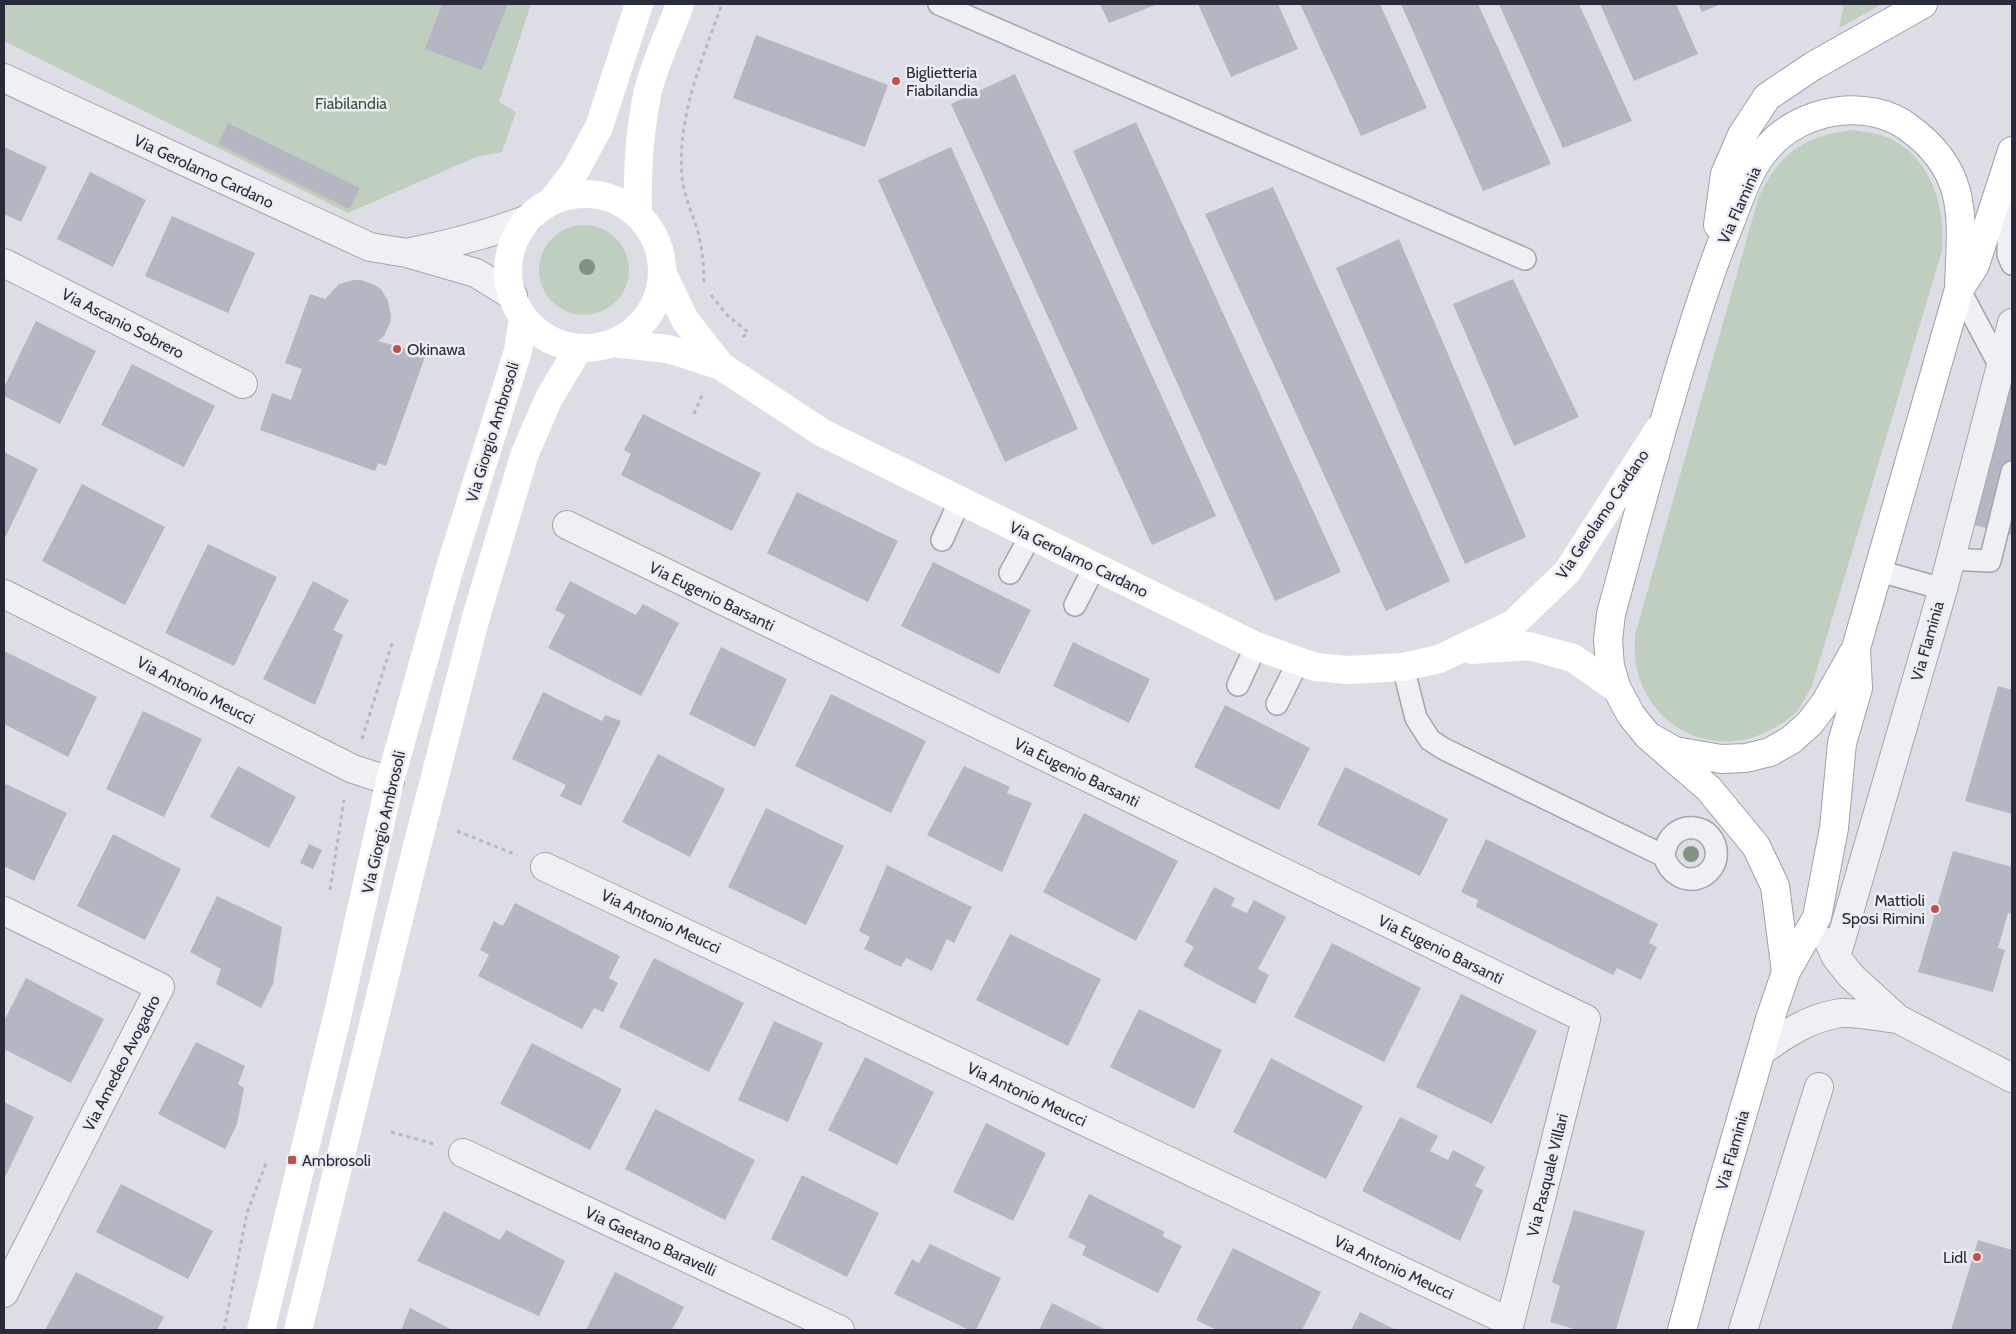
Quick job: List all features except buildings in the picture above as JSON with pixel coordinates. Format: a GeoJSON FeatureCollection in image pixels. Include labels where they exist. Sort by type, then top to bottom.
{"type":"FeatureCollection","features":[{"type":"Feature","properties":{"kind":"main road"},"geometry":{"type":"LineString","coordinates":[[552,201],[575,171],[599,127],[639,4]]}},
{"type":"Feature","properties":{"kind":"main road"},"geometry":{"type":"LineString","coordinates":[[638,214],[637,179],[640,136],[647,98],[660,56],[680,4]]}},
{"type":"Feature","properties":{"kind":"main road","name":"Via Flaminia"},"geometry":{"type":"LineString","coordinates":[[1711,268],[1726,174],[1742,135],[1767,97],[1813,66],[1923,4]]}},
{"type":"Feature","properties":{"kind":"main road","name":"Via Flaminia"},"geometry":{"type":"LineString","coordinates":[[1648,736],[1675,751],[1721,760],[1746,758],[1770,752],[1792,740],[1810,724],[1825,703],[1856,648],[1959,289],[1960,204],[1953,180],[1942,158],[1925,140],[1905,125],[1882,115],[1858,111],[1833,112],[1809,118],[1787,130],[1768,146],[1754,167],[1711,268],[1664,421],[1611,614],[1608,640],[1610,666],[1617,689],[1631,715],[1648,736],[1709,789],[1756,846],[1775,886],[1786,972]]}},
{"type":"Feature","properties":{"kind":"main road","name":"Via Flaminia"},"geometry":{"type":"LineString","coordinates":[[1959,289],[1975,265],[2010,157]]}},
{"type":"Feature","properties":{"kind":"main road"},"geometry":{"type":"LineString","coordinates":[[574,194],[596,194],[619,201],[638,214],[652,231],[661,252],[663,274],[659,296],[650,314],[636,330],[619,341],[589,348],[579,348],[551,341],[535,330],[518,307],[509,283],[508,260],[515,238],[528,219],[538,209],[552,201],[574,194]]}},
{"type":"Feature","properties":{"kind":"main road","name":"Via Gerolamo Cardano"},"geometry":{"type":"LineString","coordinates":[[663,274],[714,376]]}},
{"type":"Feature","properties":{"kind":"main road","name":"Via Giorgio Ambrosoli"},"geometry":{"type":"LineString","coordinates":[[262,1330],[340,1004],[390,781],[449,571],[518,351],[518,307]]}},
{"type":"Feature","properties":{"kind":"main road","name":"Via Gerolamo Cardano"},"geometry":{"type":"LineString","coordinates":[[612,343],[668,349],[714,376],[821,432],[1256,646],[1315,668],[1350,670],[1403,667],[1439,659],[1460,651],[1513,624],[1567,572],[1664,421]]}},
{"type":"Feature","properties":{"kind":"main road"},"geometry":{"type":"LineString","coordinates":[[298,1330],[476,617],[525,453],[549,398],[579,348]]}},
{"type":"Feature","properties":{"kind":"main road","name":"Via Gerolamo Cardano"},"geometry":{"type":"LineString","coordinates":[[1460,651],[1529,646],[1573,658],[1617,689]]}},
{"type":"Feature","properties":{"kind":"main road","name":"Via Flaminia"},"geometry":{"type":"LineString","coordinates":[[1682,1330],[1708,1233],[1786,972],[1816,917],[1834,828],[1842,743],[1858,688],[1856,648]]}},
{"type":"Feature","properties":{"kind":"street","name":"Via Gerolamo Cardano"},"geometry":{"type":"LineString","coordinates":[[4,78],[370,247],[407,253],[476,273],[518,307]]}},
{"type":"Feature","properties":{"kind":"street","name":"Via Gerolamo Cardano"},"geometry":{"type":"LineString","coordinates":[[407,253],[456,243],[495,232],[528,219]]}},
{"type":"Feature","properties":{"kind":"street","name":"Via Ascanio Sobrero"},"geometry":{"type":"LineString","coordinates":[[4,263],[243,384]]}},
{"type":"Feature","properties":{"kind":"street","name":"Via Flaminia"},"geometry":{"type":"LineString","coordinates":[[1836,957],[1943,589],[2008,343]]}},
{"type":"Feature","properties":{"kind":"street","name":"Via Eugenio Barsanti"},"geometry":{"type":"LineString","coordinates":[[567,525],[1586,1019]]}},
{"type":"Feature","properties":{"kind":"street","name":"Via Antonio Meucci"},"geometry":{"type":"LineString","coordinates":[[4,594],[353,769],[390,781]]}},
{"type":"Feature","properties":{"kind":"street","name":"Via Antonio Meucci"},"geometry":{"type":"LineString","coordinates":[[545,866],[1509,1326]]}},
{"type":"Feature","properties":{"kind":"street","name":"Via Amedeo Avogadro"},"geometry":{"type":"LineString","coordinates":[[4,911],[160,987],[4,1294]]}},
{"type":"Feature","properties":{"kind":"street"},"geometry":{"type":"LineString","coordinates":[[1816,917],[1836,957],[1850,976],[1898,1019],[2012,1078]]}},
{"type":"Feature","properties":{"kind":"street"},"geometry":{"type":"LineString","coordinates":[[1762,1051],[1786,1034],[1805,1024],[1842,1013],[1898,1019]]}},
{"type":"Feature","properties":{"kind":"street","name":"Via Pasquale Villari"},"geometry":{"type":"LineString","coordinates":[[1509,1326],[1586,1019]]}},
{"type":"Feature","properties":{"kind":"street"},"geometry":{"type":"LineString","coordinates":[[1743,1330],[1819,1087]]}},
{"type":"Feature","properties":{"kind":"street","name":"Via Gaetano Baravelli"},"geometry":{"type":"LineString","coordinates":[[463,1153],[840,1330]]}},
{"type":"Feature","properties":{"kind":"lane"},"geometry":{"type":"LineString","coordinates":[[939,4],[1525,259]]}},
{"type":"Feature","properties":{"kind":"lane"},"geometry":{"type":"LineString","coordinates":[[2010,157],[2008,255],[2012,264]]}},
{"type":"Feature","properties":{"kind":"lane"},"geometry":{"type":"LineString","coordinates":[[1959,289],[2008,343]]}},
{"type":"Feature","properties":{"kind":"lane"},"geometry":{"type":"LineString","coordinates":[[1950,559],[1990,561],[2012,472]]}},
{"type":"Feature","properties":{"kind":"lane"},"geometry":{"type":"LineString","coordinates":[[942,540],[960,500]]}},
{"type":"Feature","properties":{"kind":"lane"},"geometry":{"type":"LineString","coordinates":[[1010,573],[1031,535]]}},
{"type":"Feature","properties":{"kind":"lane"},"geometry":{"type":"LineString","coordinates":[[1075,605],[1095,566]]}},
{"type":"Feature","properties":{"kind":"lane"},"geometry":{"type":"LineString","coordinates":[[1879,571],[1943,589]]}},
{"type":"Feature","properties":{"kind":"lane"},"geometry":{"type":"LineString","coordinates":[[1238,685],[1256,646]]}},
{"type":"Feature","properties":{"kind":"lane"},"geometry":{"type":"LineString","coordinates":[[1277,704],[1298,662]]}},
{"type":"Feature","properties":{"kind":"lane"},"geometry":{"type":"LineString","coordinates":[[1403,667],[1416,718],[1430,740],[1444,750],[1664,856]]}},
{"type":"Feature","properties":{"kind":"path"},"geometry":{"type":"LineString","coordinates":[[722,4],[692,88],[684,119],[682,178],[704,261],[705,288],[727,316],[748,332],[736,344]]}},
{"type":"Feature","properties":{"kind":"path"},"geometry":{"type":"LineString","coordinates":[[694,414],[714,376]]}},
{"type":"Feature","properties":{"kind":"path"},"geometry":{"type":"LineString","coordinates":[[360,746],[396,632]]}},
{"type":"Feature","properties":{"kind":"path"},"geometry":{"type":"LineString","coordinates":[[457,831],[545,866]]}},
{"type":"Feature","properties":{"kind":"path"},"geometry":{"type":"LineString","coordinates":[[391,1132],[463,1153]]}},
{"type":"Feature","properties":{"kind":"green space","name":"Fiabilandia"},"geometry":{"type":"Polygon","coordinates":[[[4,4],[531,4],[499,102],[516,112],[502,152],[476,157],[348,213],[4,41],[4,4]]]}},
{"type":"Feature","properties":{"kind":"green space"},"geometry":{"type":"Polygon","coordinates":[[[1844,4],[1882,4],[1839,28],[1844,4]]]}},
{"type":"Feature","properties":{"kind":"green space"},"geometry":{"type":"Polygon","coordinates":[[[1853,130],[1877,134],[1891,139],[1917,159],[1926,172],[1938,202],[1943,235],[1942,251],[1812,686],[1803,703],[1792,716],[1764,733],[1736,741],[1718,741],[1701,738],[1685,732],[1671,723],[1648,697],[1637,669],[1635,635],[1758,199],[1774,170],[1795,150],[1807,142],[1820,137],[1853,130]]]}},
{"type":"Feature","properties":{"kind":"green space"},"geometry":{"type":"Polygon","coordinates":[[[584,225],[601,229],[616,238],[625,253],[629,270],[625,287],[616,302],[601,311],[584,315],[567,311],[552,302],[543,287],[539,270],[543,253],[552,238],[567,229],[584,225]]]}},
{"type":"Feature","properties":{"kind":"place","name":"Biglietteria Fiabilandia"},"geometry":{"type":"Point","coordinates":[896,81]}},
{"type":"Feature","properties":{"kind":"place","name":"Okinawa"},"geometry":{"type":"Point","coordinates":[397,349]}},
{"type":"Feature","properties":{"kind":"place","name":"Mattioli Sposi Rimini"},"geometry":{"type":"Point","coordinates":[1935,909]}},
{"type":"Feature","properties":{"kind":"place","name":"Ambrosoli"},"geometry":{"type":"Point","coordinates":[292,1160]}},
{"type":"Feature","properties":{"kind":"place","name":"Lidl"},"geometry":{"type":"Point","coordinates":[1977,1257]}}]}
